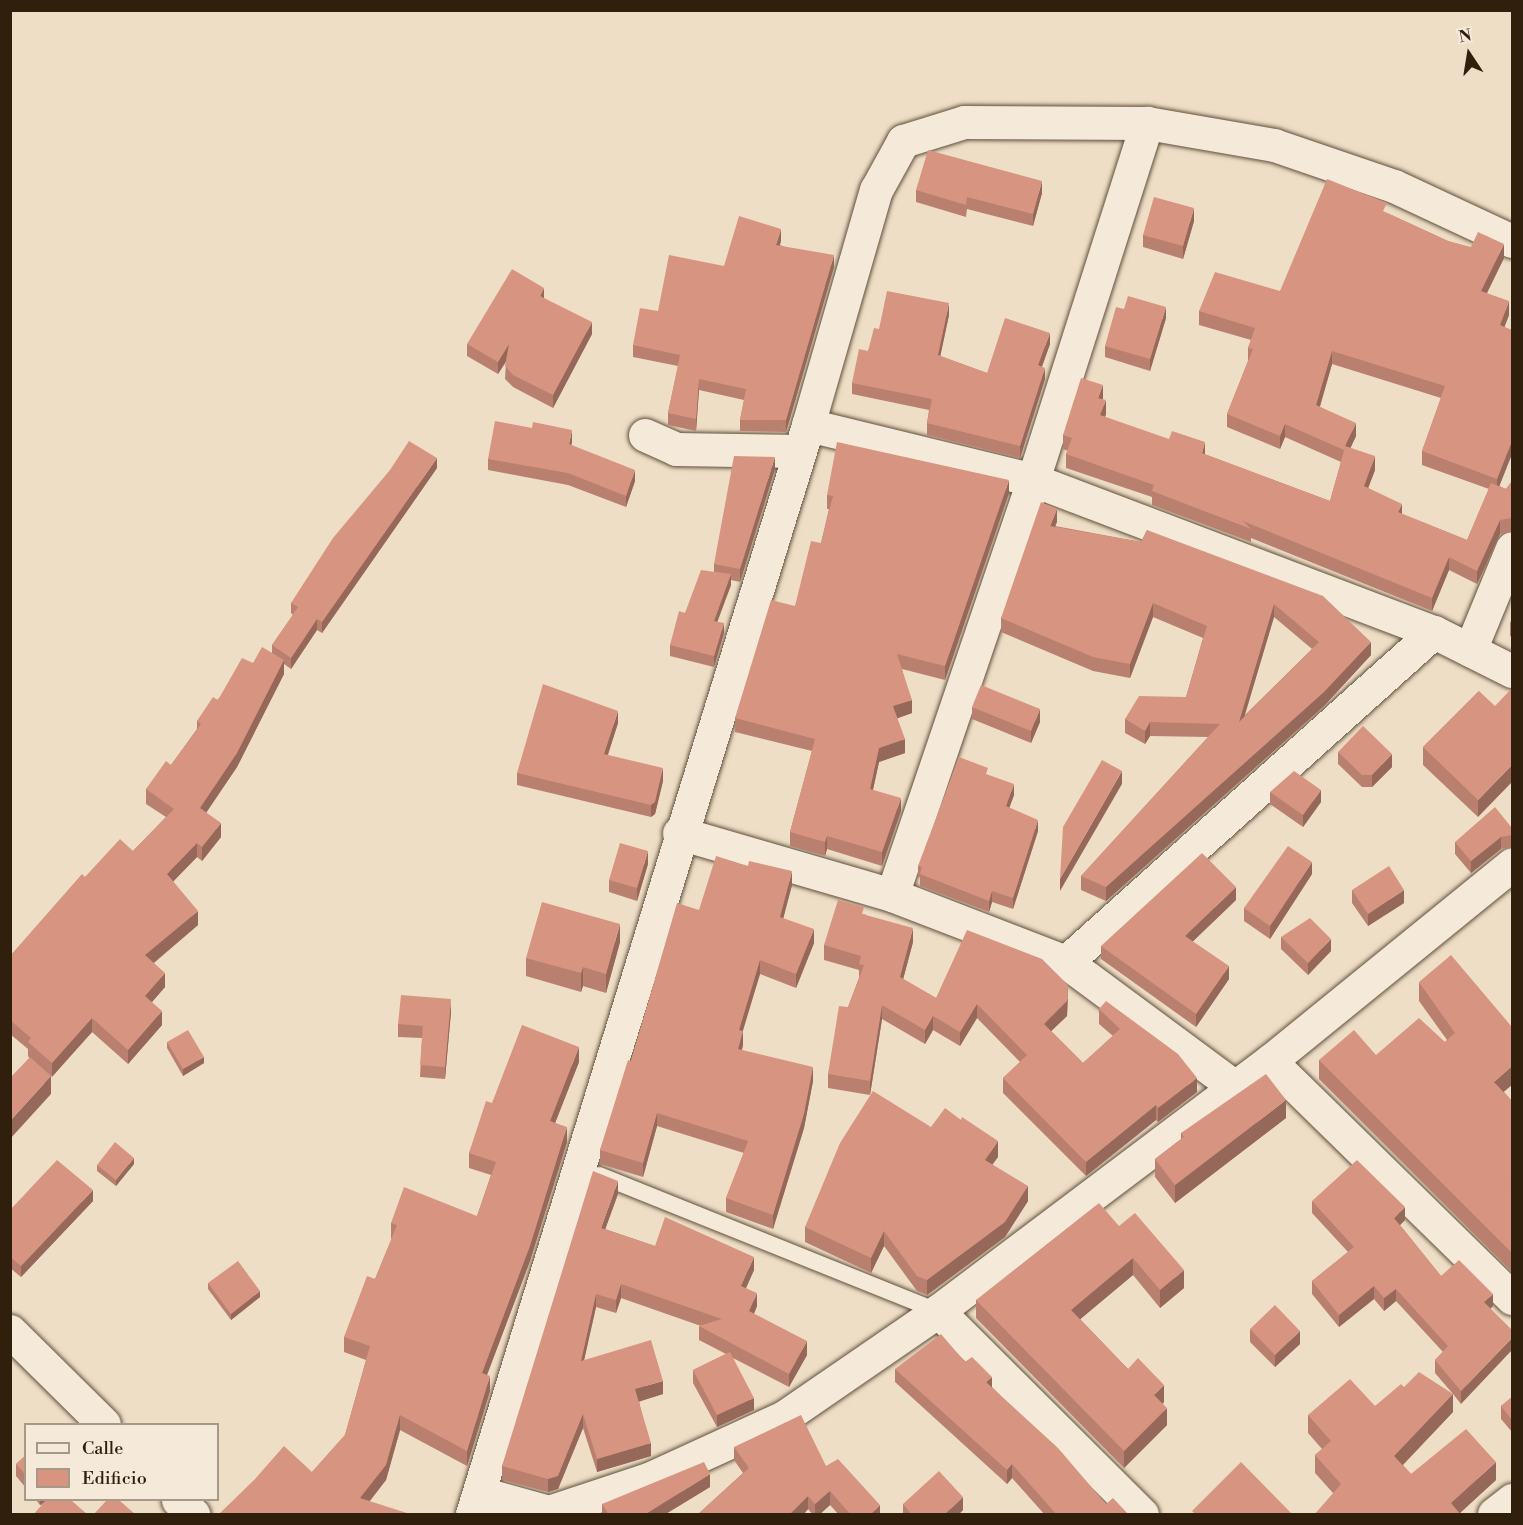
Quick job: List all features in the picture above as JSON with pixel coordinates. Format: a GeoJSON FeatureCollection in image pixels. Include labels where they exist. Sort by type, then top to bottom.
{"type":"FeatureCollection","features":[{"type":"Feature","properties":{"kind":"street"},"geometry":{"type":"LineString","coordinates":[[1512,241],[1394,186],[1274,145],[1147,123],[964,122],[903,141],[876,190],[804,438],[679,833],[476,1504],[550,1513],[651,1478],[783,1417],[938,1311],[1235,1087],[1512,864]]}},
{"type":"Feature","properties":{"kind":"street"},"geometry":{"type":"LineString","coordinates":[[892,895],[1033,480],[1147,123]]}},
{"type":"Feature","properties":{"kind":"street"},"geometry":{"type":"LineString","coordinates":[[645,435],[676,449],[804,438],[1033,480],[1434,632],[1512,671]]}},
{"type":"Feature","properties":{"kind":"street"},"geometry":{"type":"LineString","coordinates":[[1470,650],[1512,548]]}},
{"type":"Feature","properties":{"kind":"street"},"geometry":{"type":"LineString","coordinates":[[1066,962],[1434,632]]}},
{"type":"Feature","properties":{"kind":"street"},"geometry":{"type":"LineString","coordinates":[[679,833],[892,895],[1066,962],[1235,1087]]}},
{"type":"Feature","properties":{"kind":"street"},"geometry":{"type":"LineString","coordinates":[[1270,1060],[1512,1298]]}},
{"type":"Feature","properties":{"kind":"street"},"geometry":{"type":"LineString","coordinates":[[938,1311],[1142,1515]]}},
{"type":"Feature","properties":{"kind":"street"},"geometry":{"type":"LineString","coordinates":[[10,1331],[102,1423]]}},
{"type":"Feature","properties":{"kind":"street"},"geometry":{"type":"LineString","coordinates":[[1494,1515],[1512,1500]]}},
{"type":"Feature","properties":{"kind":"street"},"geometry":{"type":"LineString","coordinates":[[179,1501],[193,1515]]}},
{"type":"Feature","properties":{"kind":"lane"},"geometry":{"type":"LineString","coordinates":[[579,1167],[938,1311]]}},
{"type":"Feature","properties":{"kind":"building"},"geometry":{"type":"Polygon","coordinates":[[[928,150],[1042,181],[1033,214],[967,197],[966,205],[916,190],[928,150]]]}},
{"type":"Feature","properties":{"kind":"building"},"geometry":{"type":"Polygon","coordinates":[[[1327,179],[1387,203],[1383,211],[1448,241],[1471,247],[1478,232],[1504,244],[1481,291],[1509,301],[1500,325],[1512,330],[1512,441],[1497,479],[1422,451],[1445,386],[1332,351],[1316,405],[1356,423],[1345,446],[1375,456],[1364,486],[1402,504],[1398,512],[1467,540],[1491,483],[1506,489],[1512,481],[1512,518],[1500,520],[1477,571],[1449,557],[1432,598],[1243,521],[1251,529],[1152,491],[1154,485],[1066,454],[1072,438],[1063,435],[1081,378],[1103,385],[1098,398],[1106,400],[1100,415],[1169,439],[1172,431],[1205,442],[1202,453],[1330,501],[1345,447],[1344,450],[1285,424],[1280,436],[1227,414],[1253,349],[1248,348],[1255,328],[1199,311],[1215,272],[1280,291],[1327,179]]]}},
{"type":"Feature","properties":{"kind":"building"},"geometry":{"type":"Polygon","coordinates":[[[1154,197],[1194,208],[1183,246],[1143,235],[1154,197]]]}},
{"type":"Feature","properties":{"kind":"building"},"geometry":{"type":"Polygon","coordinates":[[[739,216],[781,229],[776,245],[834,255],[786,420],[740,420],[746,389],[699,379],[696,419],[668,413],[680,355],[633,345],[640,308],[658,311],[669,255],[724,266],[739,216]]]}},
{"type":"Feature","properties":{"kind":"building"},"geometry":{"type":"Polygon","coordinates":[[[512,269],[544,288],[540,296],[592,322],[553,395],[513,375],[505,366],[509,344],[498,362],[467,344],[512,269]]]}},
{"type":"Feature","properties":{"kind":"building"},"geometry":{"type":"Polygon","coordinates":[[[887,291],[949,303],[938,355],[987,373],[1005,318],[1050,333],[1038,365],[1045,368],[1020,446],[927,423],[932,399],[852,383],[859,349],[868,351],[874,328],[879,329],[887,291]]]}},
{"type":"Feature","properties":{"kind":"building"},"geometry":{"type":"Polygon","coordinates":[[[1128,296],[1166,307],[1150,359],[1105,346],[1116,307],[1124,309],[1128,296]]]}},
{"type":"Feature","properties":{"kind":"building"},"geometry":{"type":"Polygon","coordinates":[[[495,421],[532,428],[533,422],[572,430],[569,444],[635,470],[626,496],[568,473],[488,459],[495,421]]]}},
{"type":"Feature","properties":{"kind":"building"},"geometry":{"type":"Polygon","coordinates":[[[409,441],[437,458],[322,622],[317,619],[291,658],[272,645],[298,607],[291,603],[333,538],[390,470],[409,441]]]}},
{"type":"Feature","properties":{"kind":"building"},"geometry":{"type":"Polygon","coordinates":[[[837,442],[1009,480],[945,666],[897,654],[912,700],[893,706],[905,739],[879,748],[870,789],[901,798],[882,852],[827,836],[825,842],[790,832],[815,739],[735,718],[771,600],[795,606],[811,541],[821,543],[833,496],[827,495],[837,442]]]}},
{"type":"Feature","properties":{"kind":"building"},"geometry":{"type":"Polygon","coordinates":[[[734,456],[775,457],[740,569],[714,564],[734,456]]]}},
{"type":"Feature","properties":{"kind":"building"},"geometry":{"type":"Polygon","coordinates":[[[1041,502],[1057,509],[1050,526],[1141,542],[1147,530],[1323,596],[1371,642],[1324,692],[1106,887],[1081,876],[1220,724],[1150,722],[1145,731],[1125,719],[1139,696],[1186,697],[1207,626],[1153,603],[1130,664],[1093,657],[1001,618],[1041,502]],[[1274,604],[1239,722],[1319,642],[1274,604]]]}},
{"type":"Feature","properties":{"kind":"building"},"geometry":{"type":"Polygon","coordinates":[[[701,570],[731,574],[714,621],[724,623],[714,656],[670,645],[679,611],[685,613],[701,570]]]}},
{"type":"Feature","properties":{"kind":"building"},"geometry":{"type":"Polygon","coordinates":[[[262,647],[284,660],[237,753],[200,808],[221,823],[202,847],[197,843],[167,874],[198,911],[145,955],[165,973],[145,996],[162,1011],[128,1050],[92,1018],[52,1063],[28,1042],[31,1038],[10,1020],[10,956],[82,874],[85,877],[120,839],[133,851],[174,809],[146,789],[166,761],[171,765],[201,724],[197,721],[213,697],[218,700],[242,658],[253,663],[262,647]]]}},
{"type":"Feature","properties":{"kind":"building"},"geometry":{"type":"Polygon","coordinates":[[[543,684],[618,711],[604,754],[663,768],[655,802],[651,805],[517,773],[543,684]]]}},
{"type":"Feature","properties":{"kind":"building"},"geometry":{"type":"Polygon","coordinates":[[[981,685],[1040,709],[1031,731],[972,707],[981,685]]]}},
{"type":"Feature","properties":{"kind":"building"},"geometry":{"type":"Polygon","coordinates":[[[1512,688],[1512,765],[1478,800],[1423,747],[1479,691],[1495,706],[1512,688]]]}},
{"type":"Feature","properties":{"kind":"building"},"geometry":{"type":"Polygon","coordinates":[[[1363,726],[1392,754],[1372,775],[1362,775],[1338,752],[1363,726]]]}},
{"type":"Feature","properties":{"kind":"building"},"geometry":{"type":"Polygon","coordinates":[[[959,757],[988,768],[986,774],[1014,784],[1006,806],[1038,820],[1013,898],[992,891],[989,901],[920,874],[922,867],[918,866],[959,757]]]}},
{"type":"Feature","properties":{"kind":"building"},"geometry":{"type":"Polygon","coordinates":[[[1102,760],[1122,771],[1060,879],[1063,827],[1102,760]]]}},
{"type":"Feature","properties":{"kind":"building"},"geometry":{"type":"Polygon","coordinates":[[[1294,771],[1321,790],[1303,815],[1270,792],[1294,771]]]}},
{"type":"Feature","properties":{"kind":"building"},"geometry":{"type":"Polygon","coordinates":[[[1495,807],[1512,828],[1512,835],[1501,837],[1471,861],[1455,842],[1495,807]]]}},
{"type":"Feature","properties":{"kind":"building"},"geometry":{"type":"Polygon","coordinates":[[[620,843],[648,851],[637,888],[609,880],[620,843]]]}},
{"type":"Feature","properties":{"kind":"building"},"geometry":{"type":"Polygon","coordinates":[[[1288,846],[1312,862],[1270,926],[1244,908],[1288,846]]]}},
{"type":"Feature","properties":{"kind":"building"},"geometry":{"type":"Polygon","coordinates":[[[1202,853],[1236,887],[1185,936],[1229,966],[1196,1014],[1101,946],[1202,853]]]}},
{"type":"Feature","properties":{"kind":"building"},"geometry":{"type":"Polygon","coordinates":[[[716,856],[748,866],[749,861],[792,871],[780,917],[814,929],[796,974],[760,960],[739,1030],[743,1031],[738,1049],[813,1067],[804,1114],[773,1215],[726,1198],[748,1141],[657,1113],[643,1163],[600,1150],[628,1060],[631,1061],[677,903],[699,910],[716,856]]]}},
{"type":"Feature","properties":{"kind":"building"},"geometry":{"type":"Polygon","coordinates":[[[1389,866],[1404,890],[1368,914],[1352,890],[1389,866]]]}},
{"type":"Feature","properties":{"kind":"building"},"geometry":{"type":"Polygon","coordinates":[[[838,900],[864,907],[862,914],[913,928],[900,977],[936,998],[967,930],[1042,959],[1068,985],[1067,1001],[1044,1024],[1083,1063],[1120,1029],[1099,1009],[1106,1001],[1178,1054],[1197,1078],[1158,1108],[1156,1105],[1086,1162],[1003,1078],[1027,1055],[977,1004],[960,1032],[933,1016],[925,1030],[882,1005],[870,1081],[828,1074],[839,1006],[848,1007],[864,965],[859,964],[861,956],[824,945],[838,900]]]}},
{"type":"Feature","properties":{"kind":"building"},"geometry":{"type":"Polygon","coordinates":[[[542,902],[620,924],[606,974],[583,967],[581,973],[526,958],[542,902]]]}},
{"type":"Feature","properties":{"kind":"building"},"geometry":{"type":"Polygon","coordinates":[[[1310,918],[1331,939],[1308,963],[1281,937],[1310,918]]]}},
{"type":"Feature","properties":{"kind":"building"},"geometry":{"type":"Polygon","coordinates":[[[1451,955],[1512,1027],[1512,1066],[1494,1082],[1512,1101],[1512,1182],[1510,1184],[1512,1186],[1512,1253],[1319,1060],[1354,1030],[1376,1055],[1419,1018],[1445,1042],[1455,1033],[1419,982],[1451,955]]]}},
{"type":"Feature","properties":{"kind":"building"},"geometry":{"type":"Polygon","coordinates":[[[401,995],[451,999],[445,1067],[420,1065],[423,1026],[398,1024],[401,995]]]}},
{"type":"Feature","properties":{"kind":"building"},"geometry":{"type":"Polygon","coordinates":[[[522,1025],[579,1047],[550,1121],[567,1127],[530,1246],[482,1373],[490,1376],[467,1451],[400,1415],[386,1465],[360,1498],[413,1515],[218,1515],[255,1479],[284,1446],[312,1472],[345,1435],[370,1346],[344,1337],[367,1276],[375,1279],[397,1225],[391,1223],[404,1187],[477,1216],[496,1162],[469,1153],[486,1101],[492,1103],[522,1025]]]}},
{"type":"Feature","properties":{"kind":"building"},"geometry":{"type":"Polygon","coordinates":[[[188,1030],[204,1057],[183,1069],[167,1042],[188,1030]]]}},
{"type":"Feature","properties":{"kind":"building"},"geometry":{"type":"Polygon","coordinates":[[[30,1057],[51,1076],[10,1121],[10,1078],[30,1057]]]}},
{"type":"Feature","properties":{"kind":"building"},"geometry":{"type":"Polygon","coordinates":[[[1266,1074],[1286,1100],[1175,1185],[1155,1159],[1184,1137],[1181,1133],[1266,1074]]]}},
{"type":"Feature","properties":{"kind":"building"},"geometry":{"type":"Polygon","coordinates":[[[873,1091],[931,1127],[945,1108],[961,1120],[962,1117],[998,1141],[985,1160],[1028,1186],[1005,1222],[927,1280],[917,1276],[884,1231],[871,1258],[805,1227],[840,1143],[873,1091]]]}},
{"type":"Feature","properties":{"kind":"building"},"geometry":{"type":"Polygon","coordinates":[[[115,1142],[134,1158],[116,1180],[97,1165],[115,1142]]]}},
{"type":"Feature","properties":{"kind":"building"},"geometry":{"type":"Polygon","coordinates":[[[57,1160],[93,1190],[21,1266],[10,1257],[10,1210],[57,1160]]]}},
{"type":"Feature","properties":{"kind":"building"},"geometry":{"type":"Polygon","coordinates":[[[1357,1160],[1405,1207],[1394,1218],[1441,1276],[1459,1260],[1493,1294],[1484,1302],[1512,1330],[1512,1338],[1461,1391],[1435,1360],[1448,1346],[1396,1289],[1384,1298],[1374,1286],[1339,1315],[1312,1281],[1354,1247],[1312,1201],[1357,1160]]]}},
{"type":"Feature","properties":{"kind":"building"},"geometry":{"type":"Polygon","coordinates":[[[593,1171],[618,1181],[601,1228],[655,1246],[665,1217],[754,1257],[741,1286],[757,1293],[749,1311],[807,1341],[789,1374],[699,1326],[722,1319],[621,1284],[616,1300],[596,1294],[581,1361],[651,1340],[663,1381],[635,1389],[651,1443],[597,1459],[583,1414],[558,1476],[548,1479],[502,1466],[593,1171]]]}},
{"type":"Feature","properties":{"kind":"building"},"geometry":{"type":"Polygon","coordinates":[[[1099,1203],[1119,1226],[1135,1213],[1184,1270],[1160,1290],[1133,1258],[1071,1310],[1128,1369],[1138,1358],[1164,1385],[1154,1395],[1167,1408],[1124,1451],[976,1300],[1099,1203]]]}},
{"type":"Feature","properties":{"kind":"building"},"geometry":{"type":"Polygon","coordinates":[[[238,1261],[260,1291],[231,1314],[208,1283],[238,1261]]]}},
{"type":"Feature","properties":{"kind":"building"},"geometry":{"type":"Polygon","coordinates":[[[1275,1305],[1300,1331],[1275,1355],[1250,1329],[1275,1305]]]}},
{"type":"Feature","properties":{"kind":"building"},"geometry":{"type":"Polygon","coordinates":[[[941,1334],[965,1362],[972,1357],[992,1377],[986,1382],[1058,1448],[1106,1504],[1113,1498],[1129,1515],[1057,1515],[1012,1464],[1007,1470],[895,1369],[941,1334]]]}},
{"type":"Feature","properties":{"kind":"building"},"geometry":{"type":"Polygon","coordinates":[[[730,1352],[754,1398],[717,1415],[693,1370],[730,1352]]]}},
{"type":"Feature","properties":{"kind":"building"},"geometry":{"type":"Polygon","coordinates":[[[1419,1372],[1453,1394],[1394,1456],[1411,1474],[1466,1429],[1496,1462],[1451,1503],[1461,1515],[1314,1515],[1341,1484],[1315,1455],[1331,1441],[1308,1415],[1350,1379],[1375,1406],[1401,1384],[1404,1387],[1419,1372]]]}},
{"type":"Feature","properties":{"kind":"building"},"geometry":{"type":"Polygon","coordinates":[[[1512,1397],[1512,1420],[1501,1406],[1512,1397]]]}},
{"type":"Feature","properties":{"kind":"building"},"geometry":{"type":"Polygon","coordinates":[[[801,1415],[826,1466],[838,1459],[880,1505],[870,1515],[851,1515],[830,1491],[815,1504],[808,1496],[789,1515],[697,1515],[749,1468],[734,1447],[801,1415]]]}},
{"type":"Feature","properties":{"kind":"building"},"geometry":{"type":"Polygon","coordinates":[[[24,1457],[24,1473],[16,1464],[24,1457]]]}},
{"type":"Feature","properties":{"kind":"building"},"geometry":{"type":"Polygon","coordinates":[[[704,1462],[710,1474],[644,1515],[609,1515],[602,1504],[704,1462]]]}},
{"type":"Feature","properties":{"kind":"building"},"geometry":{"type":"Polygon","coordinates":[[[1241,1462],[1293,1515],[1196,1515],[1192,1511],[1241,1462]]]}},
{"type":"Feature","properties":{"kind":"building"},"geometry":{"type":"Polygon","coordinates":[[[939,1471],[963,1497],[944,1515],[912,1515],[903,1504],[939,1471]]]}},
{"type":"Feature","properties":{"kind":"building"},"geometry":{"type":"Polygon","coordinates":[[[45,1501],[72,1501],[88,1515],[33,1515],[45,1501]]]}},
{"type":"Feature","properties":{"kind":"building"},"geometry":{"type":"Polygon","coordinates":[[[106,1501],[120,1501],[136,1515],[93,1515],[106,1501]]]}}]}
